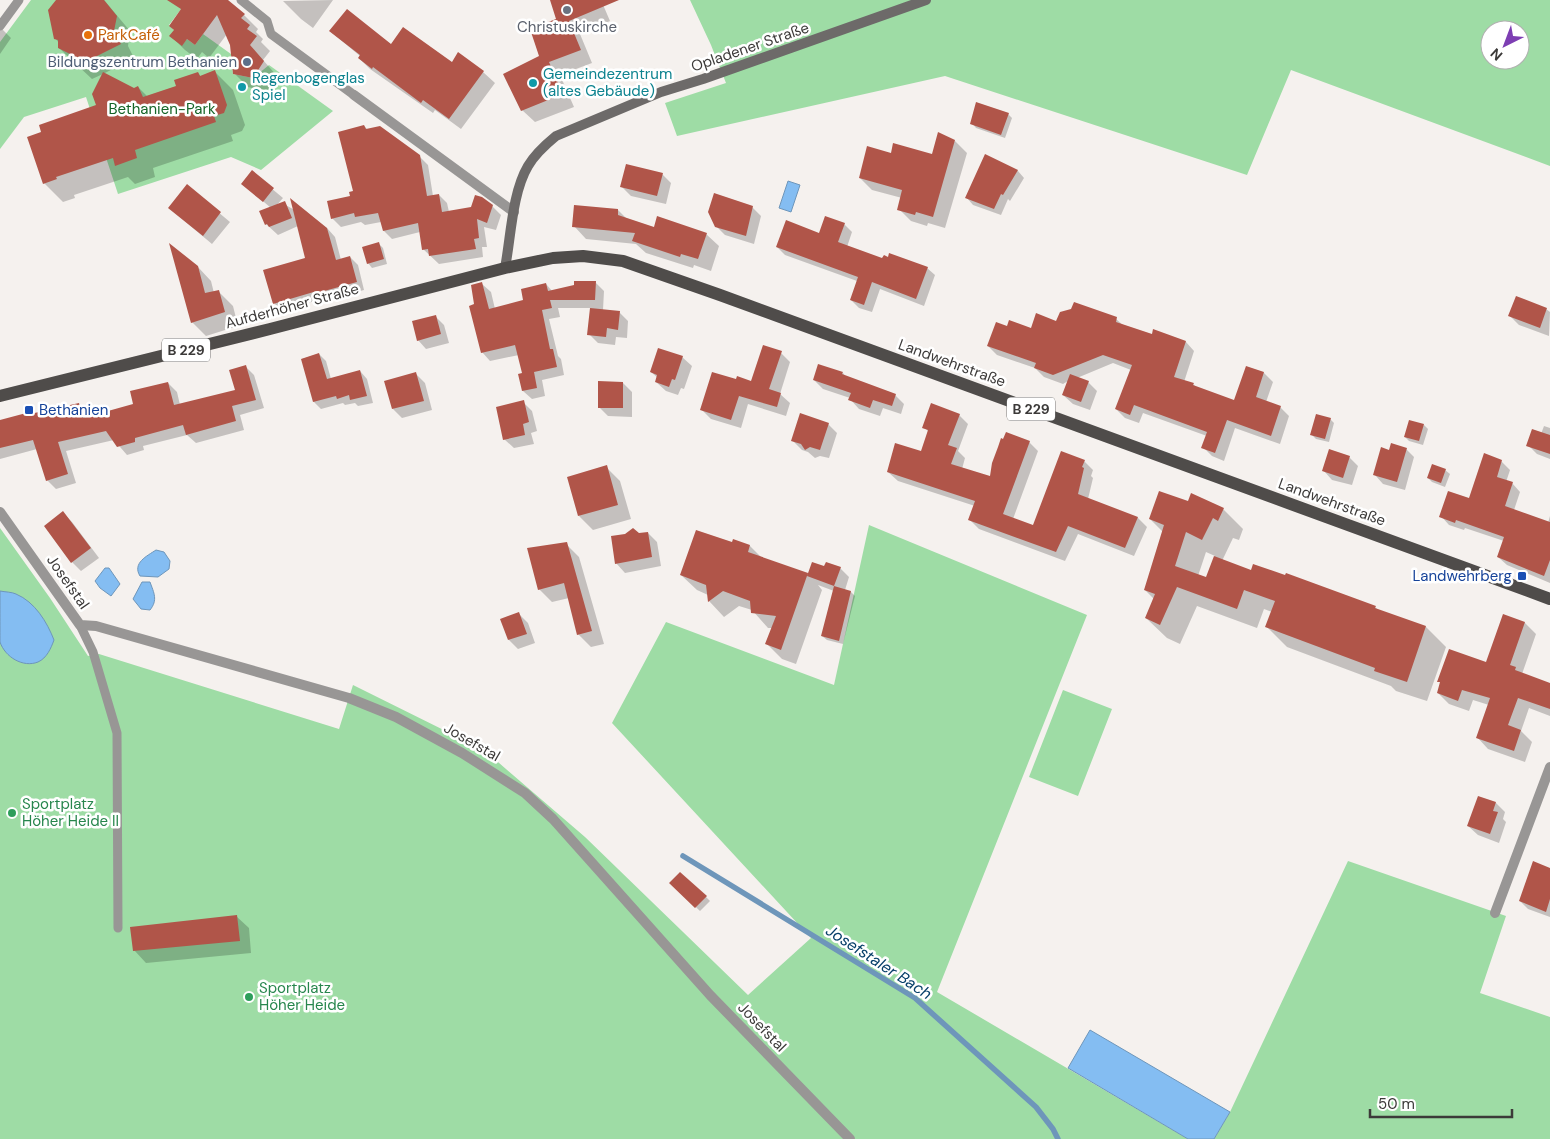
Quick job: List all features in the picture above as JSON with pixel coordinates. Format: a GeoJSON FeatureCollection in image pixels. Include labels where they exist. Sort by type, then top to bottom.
{"type":"FeatureCollection","features":[{"type":"Feature","properties":{"kind":"main road","name":"Opladener Straße"},"geometry":{"type":"LineString","coordinates":[[505,268],[519,187],[527,168],[543,147],[556,136],[661,92],[926,0]]}},
{"type":"Feature","properties":{"kind":"main road","name":"Landwehrstraße"},"geometry":{"type":"LineString","coordinates":[[505,268],[553,258],[583,256],[623,261],[1550,599]]}},
{"type":"Feature","properties":{"kind":"main road","name":"Aufderhöher Straße"},"geometry":{"type":"LineString","coordinates":[[0,396],[505,268]]}},
{"type":"Feature","properties":{"kind":"street"},"geometry":{"type":"LineString","coordinates":[[354,95],[514,212]]}},
{"type":"Feature","properties":{"kind":"street","name":"Josefstal"},"geometry":{"type":"LineString","coordinates":[[0,512],[80,625],[96,626],[349,698],[396,718],[462,752],[525,792],[553,819],[710,995],[850,1139]]}},
{"type":"Feature","properties":{"kind":"street"},"geometry":{"type":"LineString","coordinates":[[1494,913],[1550,767]]}},
{"type":"Feature","properties":{"kind":"lane"},"geometry":{"type":"LineString","coordinates":[[0,26],[20,0]]}},
{"type":"Feature","properties":{"kind":"lane"},"geometry":{"type":"LineString","coordinates":[[241,0],[268,21],[271,34],[354,95]]}},
{"type":"Feature","properties":{"kind":"lane"},"geometry":{"type":"LineString","coordinates":[[80,625],[93,652],[117,733],[118,928]]}},
{"type":"Feature","properties":{"kind":"green space","name":"Bethanien-Park"},"geometry":{"type":"Polygon","coordinates":[[[31,0],[188,0],[169,25],[182,45],[187,39],[195,45],[203,34],[231,54],[233,74],[253,78],[269,65],[333,111],[261,170],[231,157],[118,194],[86,97],[24,117],[0,149],[0,42],[31,0]]]}},
{"type":"Feature","properties":{"kind":"green space"},"geometry":{"type":"Polygon","coordinates":[[[690,0],[1550,0],[1550,166],[1291,70],[1247,175],[945,76],[677,136],[665,103],[726,83],[690,0]]]}},
{"type":"Feature","properties":{"kind":"green space"},"geometry":{"type":"Polygon","coordinates":[[[869,525],[1087,615],[937,992],[1188,1139],[0,1139],[0,528],[50,598],[88,656],[99,654],[339,729],[353,685],[484,750],[585,837],[748,995],[811,938],[612,723],[666,622],[834,685],[869,525]]]}},
{"type":"Feature","properties":{"kind":"green space"},"geometry":{"type":"Polygon","coordinates":[[[1063,690],[1112,709],[1078,796],[1029,777],[1063,690]]]}},
{"type":"Feature","properties":{"kind":"green space"},"geometry":{"type":"Polygon","coordinates":[[[1348,861],[1506,916],[1480,993],[1550,1017],[1550,1139],[1214,1139],[1230,1112],[1348,861]]]}},
{"type":"Feature","properties":{"kind":"water"},"geometry":{"type":"Polygon","coordinates":[[[788,181],[800,185],[791,212],[779,208],[788,181]]]}},
{"type":"Feature","properties":{"kind":"water"},"geometry":{"type":"Polygon","coordinates":[[[156,550],[164,552],[170,561],[169,569],[158,577],[140,576],[138,571],[139,564],[145,557],[156,550]]]}},
{"type":"Feature","properties":{"kind":"water"},"geometry":{"type":"Polygon","coordinates":[[[105,568],[109,568],[120,584],[111,596],[100,588],[95,581],[105,568]]]}},
{"type":"Feature","properties":{"kind":"water"},"geometry":{"type":"Polygon","coordinates":[[[142,582],[150,582],[154,593],[155,600],[150,610],[141,609],[133,599],[142,582]]]}},
{"type":"Feature","properties":{"kind":"water"},"geometry":{"type":"Polygon","coordinates":[[[0,591],[14,593],[29,602],[35,607],[48,626],[54,640],[44,658],[38,662],[26,664],[15,660],[2,647],[0,642],[0,591]]]}},
{"type":"Feature","properties":{"kind":"water"},"geometry":{"type":"Polygon","coordinates":[[[1090,1030],[1230,1112],[1214,1139],[1188,1139],[1068,1068],[1090,1030]]]}},
{"type":"Feature","properties":{"kind":"building"},"geometry":{"type":"Polygon","coordinates":[[[56,0],[104,0],[117,16],[114,31],[121,44],[77,66],[70,54],[58,48],[58,40],[54,39],[48,10],[56,0]]]}},
{"type":"Feature","properties":{"kind":"building"},"geometry":{"type":"Polygon","coordinates":[[[167,0],[228,0],[245,14],[241,18],[250,25],[247,29],[257,36],[250,45],[264,61],[253,78],[233,74],[230,45],[217,15],[195,45],[187,39],[182,46],[169,36],[174,30],[169,26],[181,9],[167,0]]]}},
{"type":"Feature","properties":{"kind":"building"},"geometry":{"type":"Polygon","coordinates":[[[550,0],[619,0],[569,21],[581,50],[549,62],[563,94],[521,111],[503,74],[539,56],[530,29],[556,19],[550,0]]]}},
{"type":"Feature","properties":{"kind":"building"},"geometry":{"type":"Polygon","coordinates":[[[347,9],[391,44],[403,27],[452,62],[458,52],[484,71],[449,119],[423,100],[421,103],[373,67],[372,69],[358,58],[360,55],[329,31],[347,9]]]}},
{"type":"Feature","properties":{"kind":"building"},"geometry":{"type":"Polygon","coordinates":[[[215,70],[227,105],[224,113],[214,116],[216,122],[135,150],[137,158],[115,166],[113,158],[56,177],[57,179],[43,184],[27,137],[41,132],[39,125],[96,105],[92,94],[103,72],[134,88],[138,86],[143,97],[176,86],[174,80],[198,72],[200,76],[215,70]]]}},
{"type":"Feature","properties":{"kind":"building"},"geometry":{"type":"Polygon","coordinates":[[[976,102],[1009,113],[1001,135],[970,124],[976,102]]]}},
{"type":"Feature","properties":{"kind":"building"},"geometry":{"type":"Polygon","coordinates":[[[364,125],[366,129],[380,126],[420,155],[427,196],[439,194],[442,212],[471,207],[475,195],[482,197],[493,205],[487,223],[477,219],[479,238],[474,239],[476,249],[429,256],[428,249],[422,250],[418,223],[383,231],[378,213],[355,217],[354,213],[331,219],[327,201],[350,196],[349,192],[353,191],[338,132],[364,125]]]}},
{"type":"Feature","properties":{"kind":"building"},"geometry":{"type":"Polygon","coordinates":[[[938,132],[955,140],[933,217],[916,212],[915,215],[897,210],[902,190],[859,178],[867,146],[891,153],[893,143],[932,154],[938,132]]]}},
{"type":"Feature","properties":{"kind":"building"},"geometry":{"type":"Polygon","coordinates":[[[985,154],[1018,170],[1003,195],[1001,194],[994,209],[965,198],[985,154]]]}},
{"type":"Feature","properties":{"kind":"building"},"geometry":{"type":"Polygon","coordinates":[[[626,164],[663,173],[657,196],[620,187],[626,164]]]}},
{"type":"Feature","properties":{"kind":"building"},"geometry":{"type":"Polygon","coordinates":[[[252,170],[274,188],[263,202],[241,184],[252,170]]]}},
{"type":"Feature","properties":{"kind":"building"},"geometry":{"type":"Polygon","coordinates":[[[187,184],[221,212],[203,236],[168,208],[187,184]]]}},
{"type":"Feature","properties":{"kind":"building"},"geometry":{"type":"Polygon","coordinates":[[[714,193],[753,206],[746,236],[715,227],[708,212],[714,193]]]}},
{"type":"Feature","properties":{"kind":"building"},"geometry":{"type":"Polygon","coordinates":[[[290,198],[327,228],[336,260],[350,256],[357,282],[273,304],[263,270],[305,258],[290,198]]]}},
{"type":"Feature","properties":{"kind":"building"},"geometry":{"type":"Polygon","coordinates":[[[285,201],[292,218],[269,227],[267,224],[265,225],[259,211],[285,201]]]}},
{"type":"Feature","properties":{"kind":"building"},"geometry":{"type":"Polygon","coordinates":[[[574,205],[618,209],[618,215],[654,227],[657,216],[707,233],[698,259],[681,254],[680,257],[632,241],[635,233],[572,227],[574,205]]]}},
{"type":"Feature","properties":{"kind":"building"},"geometry":{"type":"Polygon","coordinates":[[[825,216],[845,223],[838,242],[882,258],[884,255],[888,257],[889,253],[928,267],[916,299],[872,282],[864,305],[850,300],[858,277],[776,247],[786,220],[819,233],[825,216]]]}},
{"type":"Feature","properties":{"kind":"building"},"geometry":{"type":"Polygon","coordinates":[[[379,242],[384,259],[367,264],[362,247],[379,242]]]}},
{"type":"Feature","properties":{"kind":"building"},"geometry":{"type":"Polygon","coordinates":[[[169,243],[198,266],[205,293],[219,290],[225,312],[191,323],[169,243]]]}},
{"type":"Feature","properties":{"kind":"building"},"geometry":{"type":"Polygon","coordinates":[[[574,281],[596,281],[595,300],[550,300],[552,308],[542,310],[550,349],[553,349],[557,367],[534,372],[537,388],[522,391],[518,374],[522,373],[515,345],[481,353],[469,306],[474,304],[471,285],[482,282],[489,309],[523,300],[521,289],[546,283],[548,291],[574,285],[574,281]]]}},
{"type":"Feature","properties":{"kind":"building"},"geometry":{"type":"Polygon","coordinates":[[[1516,296],[1547,308],[1540,328],[1508,316],[1516,296]]]}},
{"type":"Feature","properties":{"kind":"building"},"geometry":{"type":"Polygon","coordinates":[[[1074,302],[1117,317],[1116,322],[1152,334],[1153,329],[1186,341],[1174,377],[1194,383],[1193,385],[1234,400],[1246,366],[1264,372],[1256,397],[1281,406],[1271,436],[1227,420],[1215,453],[1201,448],[1207,432],[1134,405],[1130,415],[1115,409],[1132,365],[1103,355],[1053,375],[1034,368],[1036,363],[987,346],[996,322],[1007,326],[1009,320],[1031,328],[1036,313],[1056,321],[1060,312],[1071,309],[1074,302]]]}},
{"type":"Feature","properties":{"kind":"building"},"geometry":{"type":"Polygon","coordinates":[[[590,308],[620,311],[618,330],[607,328],[606,337],[587,335],[590,308]]]}},
{"type":"Feature","properties":{"kind":"building"},"geometry":{"type":"Polygon","coordinates":[[[436,315],[441,334],[417,341],[412,321],[436,315]]]}},
{"type":"Feature","properties":{"kind":"building"},"geometry":{"type":"Polygon","coordinates":[[[763,345],[782,351],[769,389],[781,393],[777,407],[739,396],[731,420],[700,410],[712,372],[736,379],[737,376],[751,381],[763,345]]]}},
{"type":"Feature","properties":{"kind":"building"},"geometry":{"type":"Polygon","coordinates":[[[658,348],[683,356],[675,380],[672,379],[669,387],[655,382],[657,375],[650,372],[658,348]]]}},
{"type":"Feature","properties":{"kind":"building"},"geometry":{"type":"Polygon","coordinates":[[[319,353],[327,379],[360,370],[367,396],[350,400],[349,395],[337,399],[336,396],[313,402],[301,359],[319,353]]]}},
{"type":"Feature","properties":{"kind":"building"},"geometry":{"type":"Polygon","coordinates":[[[818,364],[843,372],[842,374],[896,394],[892,406],[873,400],[870,408],[848,400],[851,393],[813,380],[818,364]]]}},
{"type":"Feature","properties":{"kind":"building"},"geometry":{"type":"Polygon","coordinates":[[[246,365],[256,400],[232,406],[236,421],[186,435],[183,425],[135,438],[135,442],[117,447],[106,431],[58,442],[68,474],[46,481],[33,440],[0,448],[0,420],[30,412],[30,414],[79,403],[83,418],[133,404],[130,391],[168,382],[174,405],[235,390],[229,370],[246,365]]]}},
{"type":"Feature","properties":{"kind":"building"},"geometry":{"type":"Polygon","coordinates":[[[416,372],[424,401],[392,409],[384,381],[416,372]]]}},
{"type":"Feature","properties":{"kind":"building"},"geometry":{"type":"Polygon","coordinates":[[[1070,374],[1089,381],[1081,402],[1062,395],[1070,374]]]}},
{"type":"Feature","properties":{"kind":"building"},"geometry":{"type":"Polygon","coordinates":[[[598,381],[623,382],[623,408],[598,408],[598,381]]]}},
{"type":"Feature","properties":{"kind":"building"},"geometry":{"type":"Polygon","coordinates":[[[524,400],[529,422],[523,424],[525,435],[503,440],[496,407],[524,400]]]}},
{"type":"Feature","properties":{"kind":"building"},"geometry":{"type":"Polygon","coordinates":[[[931,403],[960,414],[948,445],[957,448],[951,464],[990,476],[992,463],[1001,438],[1003,439],[1006,432],[1030,441],[1003,514],[1033,525],[1061,451],[1085,460],[1082,467],[1084,468],[1078,494],[1138,517],[1125,548],[1068,526],[1056,552],[968,520],[975,501],[887,472],[895,443],[921,451],[928,430],[922,428],[931,403]]]}},
{"type":"Feature","properties":{"kind":"building"},"geometry":{"type":"Polygon","coordinates":[[[800,413],[829,423],[820,450],[810,447],[805,450],[801,444],[791,441],[800,413]]]}},
{"type":"Feature","properties":{"kind":"building"},"geometry":{"type":"Polygon","coordinates":[[[1316,414],[1331,418],[1325,439],[1310,435],[1316,414]]]}},
{"type":"Feature","properties":{"kind":"building"},"geometry":{"type":"Polygon","coordinates":[[[1409,420],[1424,424],[1419,441],[1404,437],[1409,420]]]}},
{"type":"Feature","properties":{"kind":"building"},"geometry":{"type":"Polygon","coordinates":[[[1532,429],[1550,435],[1550,454],[1526,446],[1532,429]]]}},
{"type":"Feature","properties":{"kind":"building"},"geometry":{"type":"Polygon","coordinates":[[[1391,443],[1407,448],[1397,482],[1373,475],[1381,447],[1389,450],[1391,443]]]}},
{"type":"Feature","properties":{"kind":"building"},"geometry":{"type":"Polygon","coordinates":[[[1329,449],[1350,456],[1343,478],[1322,471],[1329,449]]]}},
{"type":"Feature","properties":{"kind":"building"},"geometry":{"type":"Polygon","coordinates":[[[1484,453],[1502,460],[1497,477],[1513,482],[1505,506],[1550,522],[1550,560],[1544,576],[1497,557],[1504,537],[1456,520],[1455,523],[1439,517],[1448,491],[1469,498],[1484,453]]]}},
{"type":"Feature","properties":{"kind":"building"},"geometry":{"type":"Polygon","coordinates":[[[1432,464],[1446,469],[1441,483],[1427,478],[1432,464]]]}},
{"type":"Feature","properties":{"kind":"building"},"geometry":{"type":"Polygon","coordinates":[[[607,465],[618,505],[578,516],[567,477],[607,465]]]}},
{"type":"Feature","properties":{"kind":"building"},"geometry":{"type":"Polygon","coordinates":[[[1159,491],[1188,501],[1191,493],[1224,508],[1218,521],[1213,518],[1202,540],[1186,532],[1175,566],[1206,577],[1214,556],[1251,570],[1253,564],[1285,575],[1286,573],[1426,626],[1407,682],[1374,671],[1375,668],[1265,627],[1275,601],[1244,590],[1237,609],[1177,587],[1160,625],[1145,618],[1155,594],[1144,590],[1164,525],[1149,519],[1159,491]]]}},
{"type":"Feature","properties":{"kind":"building"},"geometry":{"type":"Polygon","coordinates":[[[63,511],[91,548],[71,563],[44,526],[63,511]]]}},
{"type":"Feature","properties":{"kind":"building"},"geometry":{"type":"Polygon","coordinates":[[[633,528],[639,533],[648,532],[652,557],[615,564],[611,536],[625,534],[633,528]]]}},
{"type":"Feature","properties":{"kind":"building"},"geometry":{"type":"Polygon","coordinates":[[[696,530],[732,542],[733,539],[750,545],[748,552],[808,573],[781,650],[765,644],[776,616],[751,613],[750,601],[723,591],[708,602],[706,585],[680,575],[696,530]]]}},
{"type":"Feature","properties":{"kind":"building"},"geometry":{"type":"Polygon","coordinates":[[[567,542],[592,631],[577,635],[564,583],[538,590],[527,548],[567,542]]]}},
{"type":"Feature","properties":{"kind":"building"},"geometry":{"type":"Polygon","coordinates":[[[812,562],[824,566],[826,562],[841,567],[834,586],[807,576],[812,562]]]}},
{"type":"Feature","properties":{"kind":"building"},"geometry":{"type":"Polygon","coordinates":[[[834,586],[851,591],[839,641],[821,636],[834,586]]]}},
{"type":"Feature","properties":{"kind":"building"},"geometry":{"type":"Polygon","coordinates":[[[519,612],[527,634],[508,640],[500,619],[519,612]]]}},
{"type":"Feature","properties":{"kind":"building"},"geometry":{"type":"Polygon","coordinates":[[[1503,614],[1525,622],[1510,665],[1516,667],[1515,670],[1550,683],[1550,709],[1518,698],[1508,725],[1521,730],[1514,751],[1476,738],[1490,698],[1462,690],[1458,701],[1437,693],[1440,682],[1437,682],[1449,649],[1486,662],[1503,614]]]}},
{"type":"Feature","properties":{"kind":"building"},"geometry":{"type":"Polygon","coordinates":[[[1478,796],[1496,802],[1493,811],[1498,812],[1490,834],[1467,826],[1478,796]]]}},
{"type":"Feature","properties":{"kind":"building"},"geometry":{"type":"Polygon","coordinates":[[[1533,861],[1550,868],[1550,899],[1546,912],[1519,901],[1533,861]]]}},
{"type":"Feature","properties":{"kind":"building"},"geometry":{"type":"Polygon","coordinates":[[[680,872],[707,896],[695,908],[669,883],[680,872]]]}},
{"type":"Feature","properties":{"kind":"building"},"geometry":{"type":"Polygon","coordinates":[[[237,915],[240,941],[133,951],[130,927],[237,915]]]}},
{"type":"Feature","properties":{"kind":"waterway","name":"Josefstaler Bach"},"geometry":{"type":"LineString","coordinates":[[683,856],[915,998],[1036,1107],[1053,1129],[1058,1139]]}},
{"type":"Feature","properties":{"kind":"place","name":"Christuskirche"},"geometry":{"type":"Point","coordinates":[567,10]}},
{"type":"Feature","properties":{"kind":"place","name":"ParkCafé"},"geometry":{"type":"Point","coordinates":[88,35]}},
{"type":"Feature","properties":{"kind":"place","name":"Bildungszentrum Bethanien"},"geometry":{"type":"Point","coordinates":[247,62]}},
{"type":"Feature","properties":{"kind":"place","name":"Gemeindezentrum (altes Gebäude)"},"geometry":{"type":"Point","coordinates":[533,83]}},
{"type":"Feature","properties":{"kind":"place","name":"Regenbogenglas Spiel"},"geometry":{"type":"Point","coordinates":[242,87]}},
{"type":"Feature","properties":{"kind":"place","name":"Bethanien"},"geometry":{"type":"Point","coordinates":[29,410]}},
{"type":"Feature","properties":{"kind":"place","name":"Landwehrberg"},"geometry":{"type":"Point","coordinates":[1522,576]}},
{"type":"Feature","properties":{"kind":"place","name":"Sportplatz Höher Heide II"},"geometry":{"type":"Point","coordinates":[12,813]}},
{"type":"Feature","properties":{"kind":"place","name":"Sportplatz Höher Heide"},"geometry":{"type":"Point","coordinates":[249,997]}}]}
